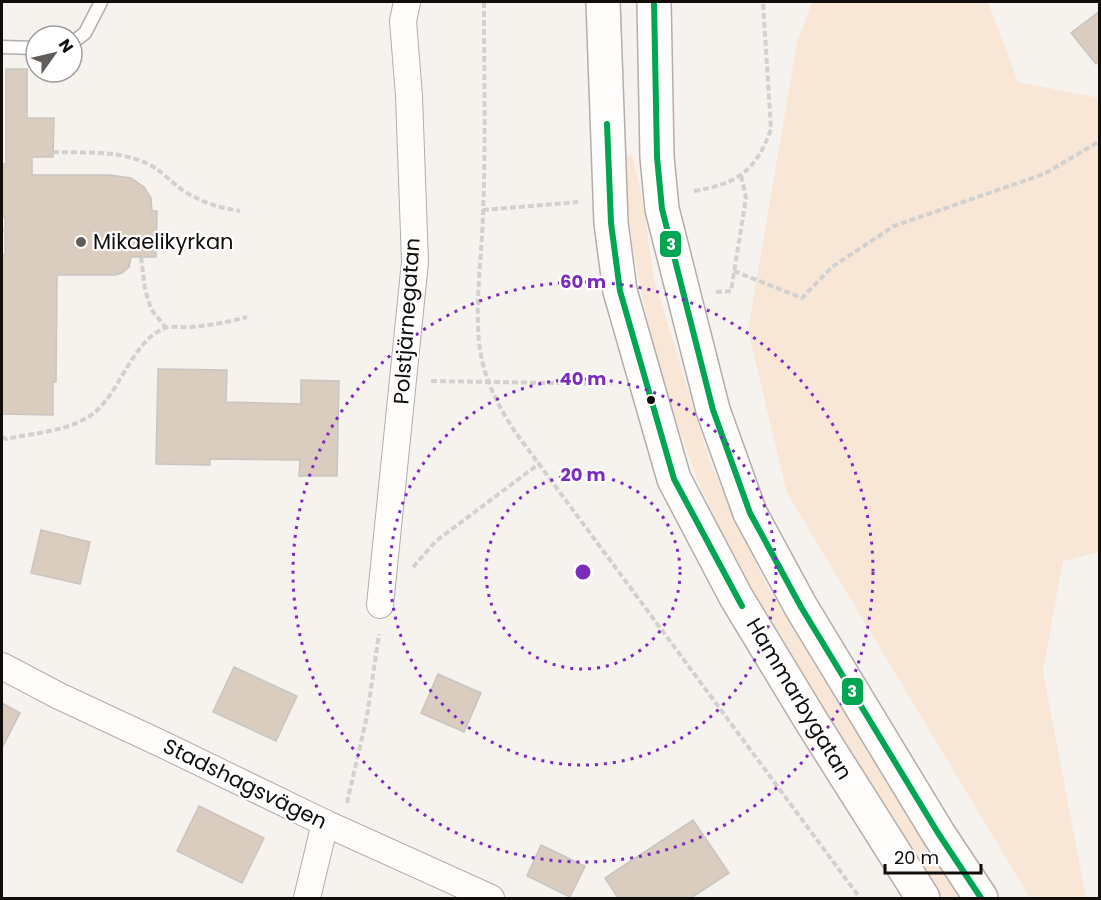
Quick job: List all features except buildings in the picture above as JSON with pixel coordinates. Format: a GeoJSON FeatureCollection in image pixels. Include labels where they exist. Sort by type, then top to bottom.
{"type":"FeatureCollection","features":[{"type":"Feature","properties":{"kind":"main road","name":"Hammarbygatan"},"geometry":{"type":"LineString","coordinates":[[603,2],[610,223],[620,291],[674,479],[736,597],[923,898]]}},
{"type":"Feature","properties":{"kind":"main road"},"geometry":{"type":"LineString","coordinates":[[654,2],[657,157],[662,209],[713,410],[750,513],[807,617],[938,833],[981,898]]}},
{"type":"Feature","properties":{"kind":"street","name":"Polstjärnegatan"},"geometry":{"type":"LineString","coordinates":[[380,605],[415,262],[404,21],[407,2]]}},
{"type":"Feature","properties":{"kind":"street","name":"Stadshagsvägen"},"geometry":{"type":"LineString","coordinates":[[2,666],[59,696],[325,824],[491,898]]}},
{"type":"Feature","properties":{"kind":"street"},"geometry":{"type":"LineString","coordinates":[[307,898],[325,824]]}},
{"type":"Feature","properties":{"kind":"lane"},"geometry":{"type":"LineString","coordinates":[[84,34],[101,2]]}},
{"type":"Feature","properties":{"kind":"lane"},"geometry":{"type":"LineString","coordinates":[[2,47],[24,48]]}},
{"type":"Feature","properties":{"kind":"path"},"geometry":{"type":"LineString","coordinates":[[484,2],[483,210],[478,318],[480,350],[488,381],[501,410],[860,898]]}},
{"type":"Feature","properties":{"kind":"path"},"geometry":{"type":"LineString","coordinates":[[694,191],[720,187],[741,175],[760,155],[771,129],[764,2]]}},
{"type":"Feature","properties":{"kind":"path"},"geometry":{"type":"LineString","coordinates":[[734,271],[802,298],[832,267],[894,226],[1044,174],[1100,141]]}},
{"type":"Feature","properties":{"kind":"path"},"geometry":{"type":"LineString","coordinates":[[53,152],[125,156],[136,159],[162,172],[185,192],[196,198],[216,207],[240,211]]}},
{"type":"Feature","properties":{"kind":"path"},"geometry":{"type":"LineString","coordinates":[[712,292],[731,291],[746,198],[741,175]]}},
{"type":"Feature","properties":{"kind":"path"},"geometry":{"type":"LineString","coordinates":[[483,210],[583,201]]}},
{"type":"Feature","properties":{"kind":"path"},"geometry":{"type":"LineString","coordinates":[[141,256],[145,290],[151,309],[166,328]]}},
{"type":"Feature","properties":{"kind":"path"},"geometry":{"type":"LineString","coordinates":[[2,437],[6,439],[72,424],[94,413],[110,395],[132,358],[151,336],[166,328],[190,328],[247,317]]}},
{"type":"Feature","properties":{"kind":"path"},"geometry":{"type":"LineString","coordinates":[[403,376],[432,381],[616,384]]}},
{"type":"Feature","properties":{"kind":"path"},"geometry":{"type":"LineString","coordinates":[[325,824],[348,801],[368,716],[378,653],[380,605],[436,541],[540,463]]}},
{"type":"Feature","properties":{"kind":"shaded area"},"geometry":{"type":"Polygon","coordinates":[[[812,2],[988,2],[1018,82],[1099,98],[1099,552],[1063,561],[1043,671],[1086,898],[1030,898],[787,493],[748,330],[797,43],[812,2]]]}},
{"type":"Feature","properties":{"kind":"shaded area"},"geometry":{"type":"Polygon","coordinates":[[[632,155],[641,191],[654,279],[711,465],[766,584],[828,687],[964,898],[942,898],[747,585],[697,479],[677,424],[649,328],[632,243],[623,156],[632,155]]]}},
{"type":"Feature","properties":{"kind":"transit line","name":"3"},"geometry":{"type":"LineString","coordinates":[[654,2],[657,157],[662,209],[713,410],[750,513],[801,607],[938,833],[981,898]]}},
{"type":"Feature","properties":{"kind":"transit line","name":"3"},"geometry":{"type":"LineString","coordinates":[[607,124],[611,223],[620,291],[674,479],[742,606]]}},
{"type":"Feature","properties":{"kind":"place","name":"Mikaelikyrkan"},"geometry":{"type":"Point","coordinates":[81,242]}}]}
